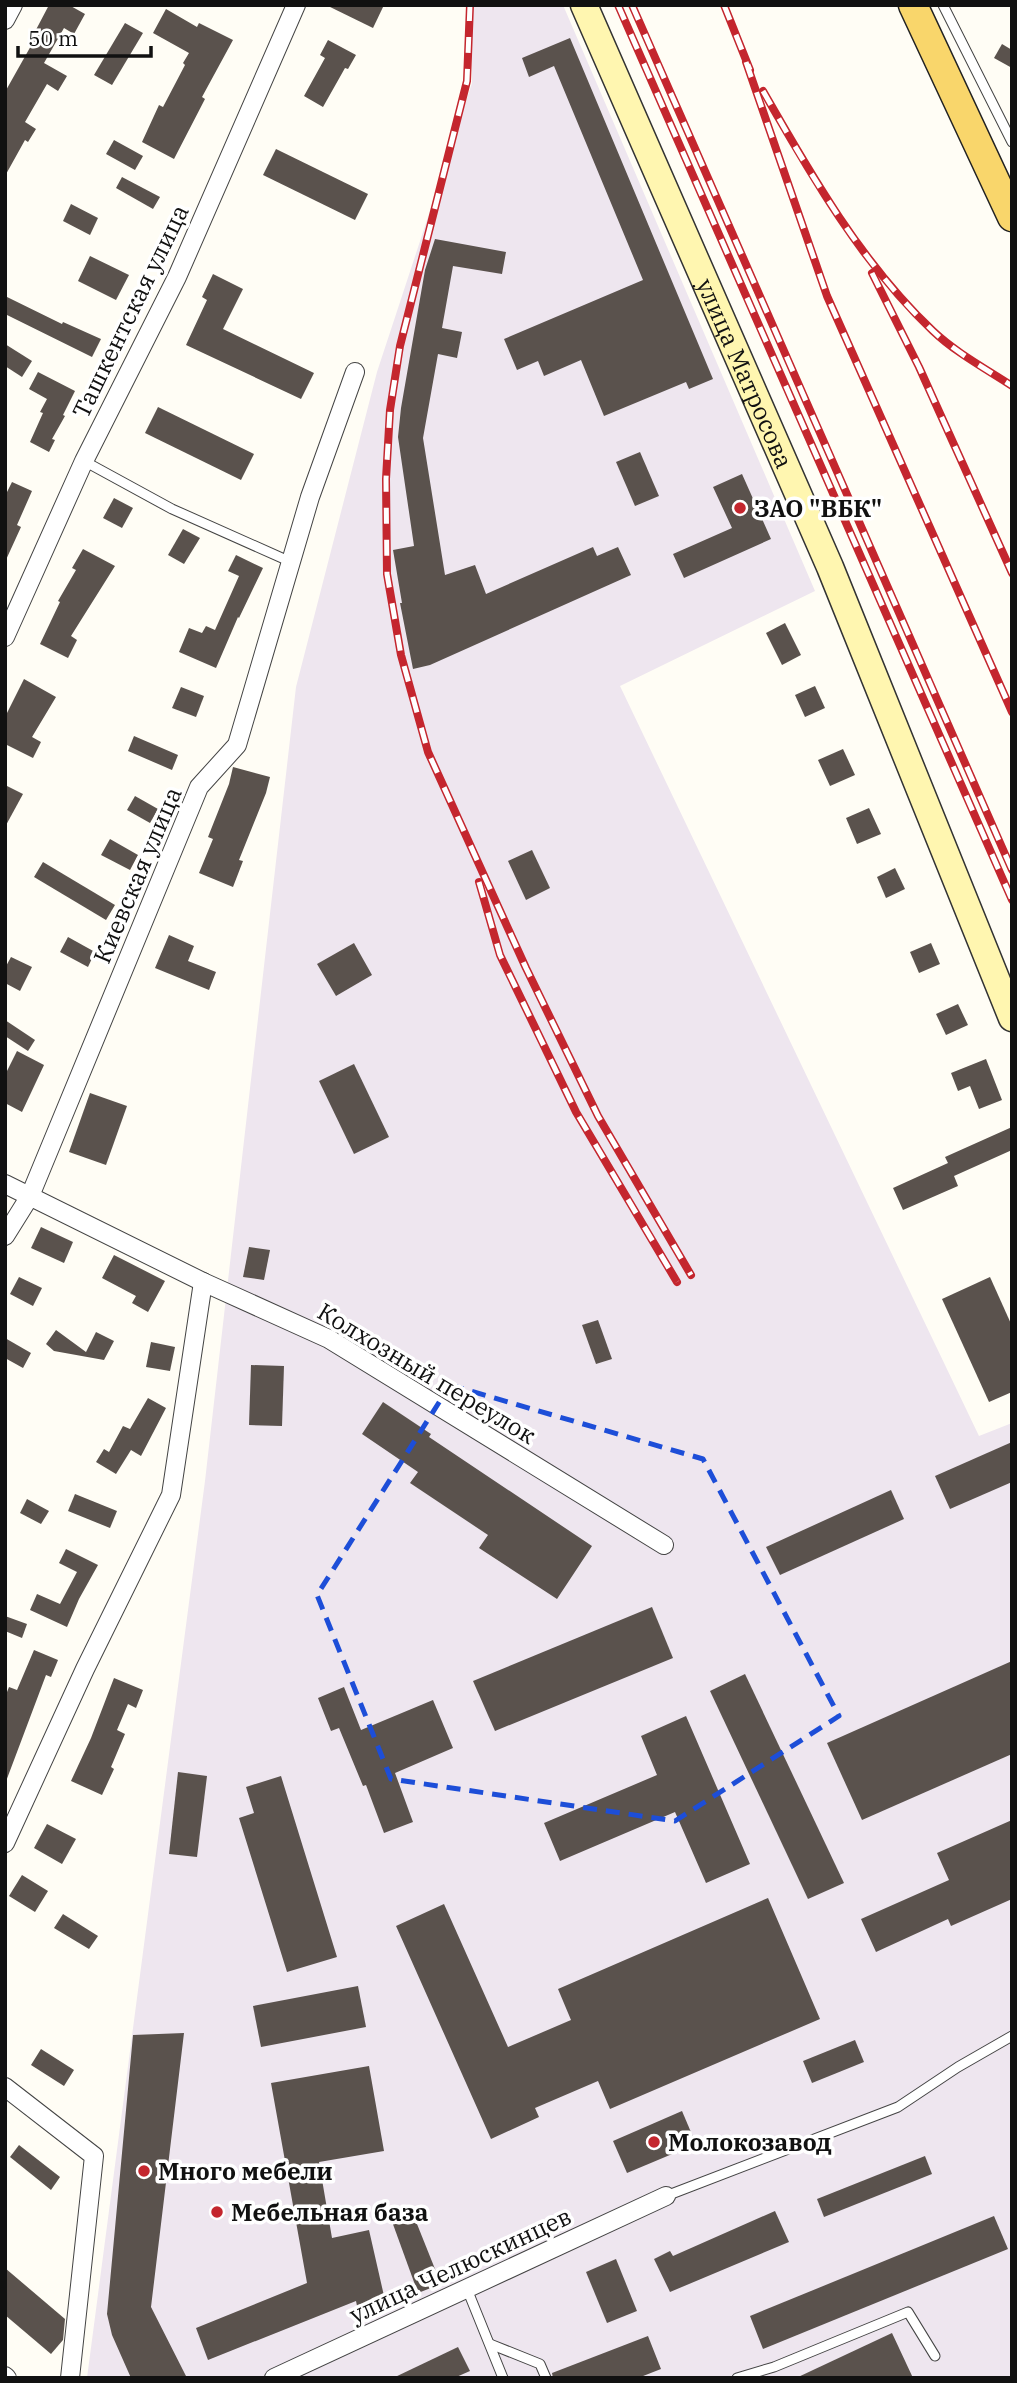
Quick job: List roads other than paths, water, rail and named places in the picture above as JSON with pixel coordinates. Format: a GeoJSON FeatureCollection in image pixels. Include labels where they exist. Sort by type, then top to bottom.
{"type":"FeatureCollection","features":[{"type":"Feature","properties":{"kind":"main road"},"geometry":{"type":"LineString","coordinates":[[913,5],[1012,216]]}},
{"type":"Feature","properties":{"kind":"street"},"geometry":{"type":"LineString","coordinates":[[5,20],[13,5]]}},
{"type":"Feature","properties":{"kind":"street","name":"Ташкентская улица"},"geometry":{"type":"LineString","coordinates":[[5,638],[84,461],[177,277],[296,5]]}},
{"type":"Feature","properties":{"kind":"street","name":"улица Матросова"},"geometry":{"type":"LineString","coordinates":[[584,5],[830,567],[1012,1018]]}},
{"type":"Feature","properties":{"kind":"street","name":"Киевская улица"},"geometry":{"type":"LineString","coordinates":[[5,1236],[30,1196],[199,787],[237,745],[310,497],[355,372]]}},
{"type":"Feature","properties":{"kind":"street","name":"Колхозный переулок"},"geometry":{"type":"LineString","coordinates":[[5,1184],[203,1282],[329,1339],[664,1545]]}},
{"type":"Feature","properties":{"kind":"street"},"geometry":{"type":"LineString","coordinates":[[5,1843],[85,1669],[171,1495],[203,1282]]}},
{"type":"Feature","properties":{"kind":"street"},"geometry":{"type":"LineString","coordinates":[[5,2087],[94,2156],[71,2378]]}},
{"type":"Feature","properties":{"kind":"street","name":"улица Челюскинцев"},"geometry":{"type":"LineString","coordinates":[[274,2378],[666,2196]]}},
{"type":"Feature","properties":{"kind":"lane"},"geometry":{"type":"LineString","coordinates":[[943,5],[1012,142]]}},
{"type":"Feature","properties":{"kind":"lane"},"geometry":{"type":"LineString","coordinates":[[84,461],[172,509],[291,562]]}},
{"type":"Feature","properties":{"kind":"lane"},"geometry":{"type":"LineString","coordinates":[[666,2196],[898,2107],[958,2067],[1012,2036]]}},
{"type":"Feature","properties":{"kind":"lane"},"geometry":{"type":"LineString","coordinates":[[467,2289],[503,2378]]}},
{"type":"Feature","properties":{"kind":"lane"},"geometry":{"type":"LineString","coordinates":[[737,2378],[774,2367],[908,2312],[935,2356]]}},
{"type":"Feature","properties":{"kind":"lane"},"geometry":{"type":"LineString","coordinates":[[490,2344],[540,2364],[546,2378]]}},
{"type":"Feature","properties":{"kind":"railway"},"geometry":{"type":"LineString","coordinates":[[470,5],[467,81],[400,346],[390,410],[386,479],[387,574],[401,655],[428,752],[526,968],[598,1116],[691,1275]]}},
{"type":"Feature","properties":{"kind":"railway"},"geometry":{"type":"LineString","coordinates":[[618,5],[1012,900]]}},
{"type":"Feature","properties":{"kind":"railway"},"geometry":{"type":"LineString","coordinates":[[632,5],[1012,870]]}},
{"type":"Feature","properties":{"kind":"railway"},"geometry":{"type":"LineString","coordinates":[[724,5],[750,70]]}},
{"type":"Feature","properties":{"kind":"railway"},"geometry":{"type":"LineString","coordinates":[[746,62],[827,296],[1012,712]]}},
{"type":"Feature","properties":{"kind":"railway"},"geometry":{"type":"LineString","coordinates":[[763,91],[819,186],[883,277],[942,339],[1012,386]]}},
{"type":"Feature","properties":{"kind":"railway"},"geometry":{"type":"LineString","coordinates":[[872,273],[919,367],[1012,573]]}},
{"type":"Feature","properties":{"kind":"railway"},"geometry":{"type":"LineString","coordinates":[[479,882],[500,955],[576,1112],[677,1282]]}},
{"type":"Feature","properties":{"kind":"place","name":"ЗАО \"ВБК\""},"geometry":{"type":"Point","coordinates":[740,508]}},
{"type":"Feature","properties":{"kind":"place","name":"Молокозавод"},"geometry":{"type":"Point","coordinates":[654,2142]}},
{"type":"Feature","properties":{"kind":"place","name":"Много мебели"},"geometry":{"type":"Point","coordinates":[144,2171]}},
{"type":"Feature","properties":{"kind":"place","name":"Мебельная база"},"geometry":{"type":"Point","coordinates":[217,2212]}}]}
